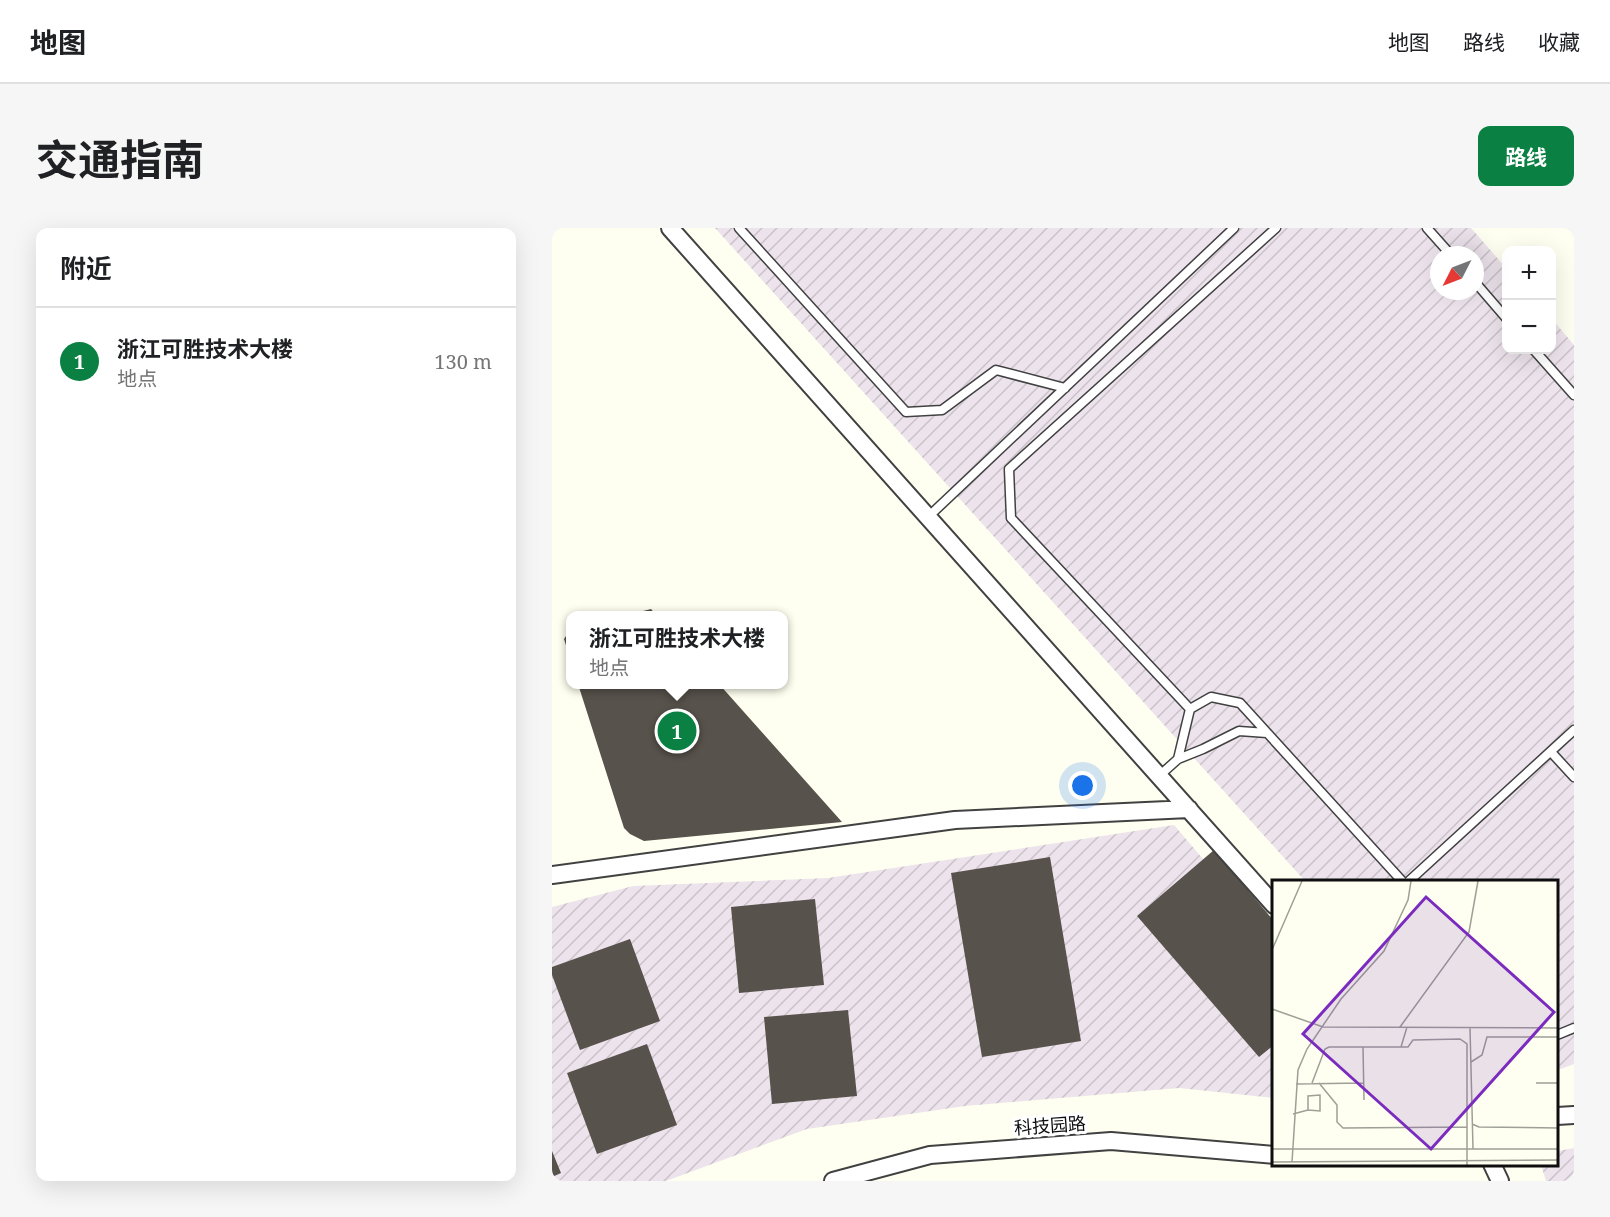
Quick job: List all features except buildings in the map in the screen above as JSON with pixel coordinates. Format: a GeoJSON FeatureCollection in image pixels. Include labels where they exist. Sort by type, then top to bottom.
{"type":"FeatureCollection","features":[{"type":"Feature","properties":{"kind":"street"},"geometry":{"type":"LineString","coordinates":[[670,228],[1272,903]]}},
{"type":"Feature","properties":{"kind":"street"},"geometry":{"type":"LineString","coordinates":[[552,875],[955,820],[1189,809]]}},
{"type":"Feature","properties":{"kind":"street"},"geometry":{"type":"LineString","coordinates":[[1559,1116],[1574,1115]]}},
{"type":"Feature","properties":{"kind":"street","name":"科技园路"},"geometry":{"type":"LineString","coordinates":[[833,1181],[930,1155],[1111,1141],[1272,1155]]}},
{"type":"Feature","properties":{"kind":"street"},"geometry":{"type":"LineString","coordinates":[[1493,1166],[1500,1181]]}},
{"type":"Feature","properties":{"kind":"lane"},"geometry":{"type":"LineString","coordinates":[[739,228],[906,412],[942,410],[996,370],[1065,388]]}},
{"type":"Feature","properties":{"kind":"lane"},"geometry":{"type":"LineString","coordinates":[[928,517],[1234,228]]}},
{"type":"Feature","properties":{"kind":"lane"},"geometry":{"type":"LineString","coordinates":[[1190,709],[1011,518],[1009,469],[1275,228]]}},
{"type":"Feature","properties":{"kind":"lane"},"geometry":{"type":"LineString","coordinates":[[1427,228],[1443,246]]}},
{"type":"Feature","properties":{"kind":"lane"},"geometry":{"type":"LineString","coordinates":[[1484,292],[1502,313]]}},
{"type":"Feature","properties":{"kind":"lane"},"geometry":{"type":"LineString","coordinates":[[1538,354],[1574,394]]}},
{"type":"Feature","properties":{"kind":"lane"},"geometry":{"type":"LineString","coordinates":[[1178,759],[1190,709],[1211,697],[1240,703],[1401,880]]}},
{"type":"Feature","properties":{"kind":"lane"},"geometry":{"type":"LineString","coordinates":[[1410,880],[1574,730]]}},
{"type":"Feature","properties":{"kind":"lane"},"geometry":{"type":"LineString","coordinates":[[1159,776],[1178,759],[1239,731],[1268,733]]}},
{"type":"Feature","properties":{"kind":"lane"},"geometry":{"type":"LineString","coordinates":[[1551,752],[1574,777]]}},
{"type":"Feature","properties":{"kind":"lane"},"geometry":{"type":"LineString","coordinates":[[1559,1034],[1574,1028]]}},
{"type":"Feature","properties":{"kind":"shaded area"},"geometry":{"type":"Polygon","coordinates":[[[715,228],[1471,228],[1502,263],[1502,354],[1556,354],[1556,324],[1574,345],[1574,1064],[1559,1070],[1559,880],[1304,880],[715,228]]]}},
{"type":"Feature","properties":{"kind":"shaded area"},"geometry":{"type":"Polygon","coordinates":[[[1174,825],[1272,940],[1272,1098],[1179,1088],[965,1106],[807,1129],[666,1181],[552,1181],[552,907],[633,886],[828,878],[1174,825]]]}},
{"type":"Feature","properties":{"kind":"shaded area"},"geometry":{"type":"Polygon","coordinates":[[[1574,1148],[1574,1181],[1546,1181],[1541,1166],[1559,1166],[1559,1151],[1574,1148]]]}},
{"type":"Feature","properties":{"kind":"place","name":"浙江可胜技术大楼"},"geometry":{"type":"Point","coordinates":[677,731]}}]}
